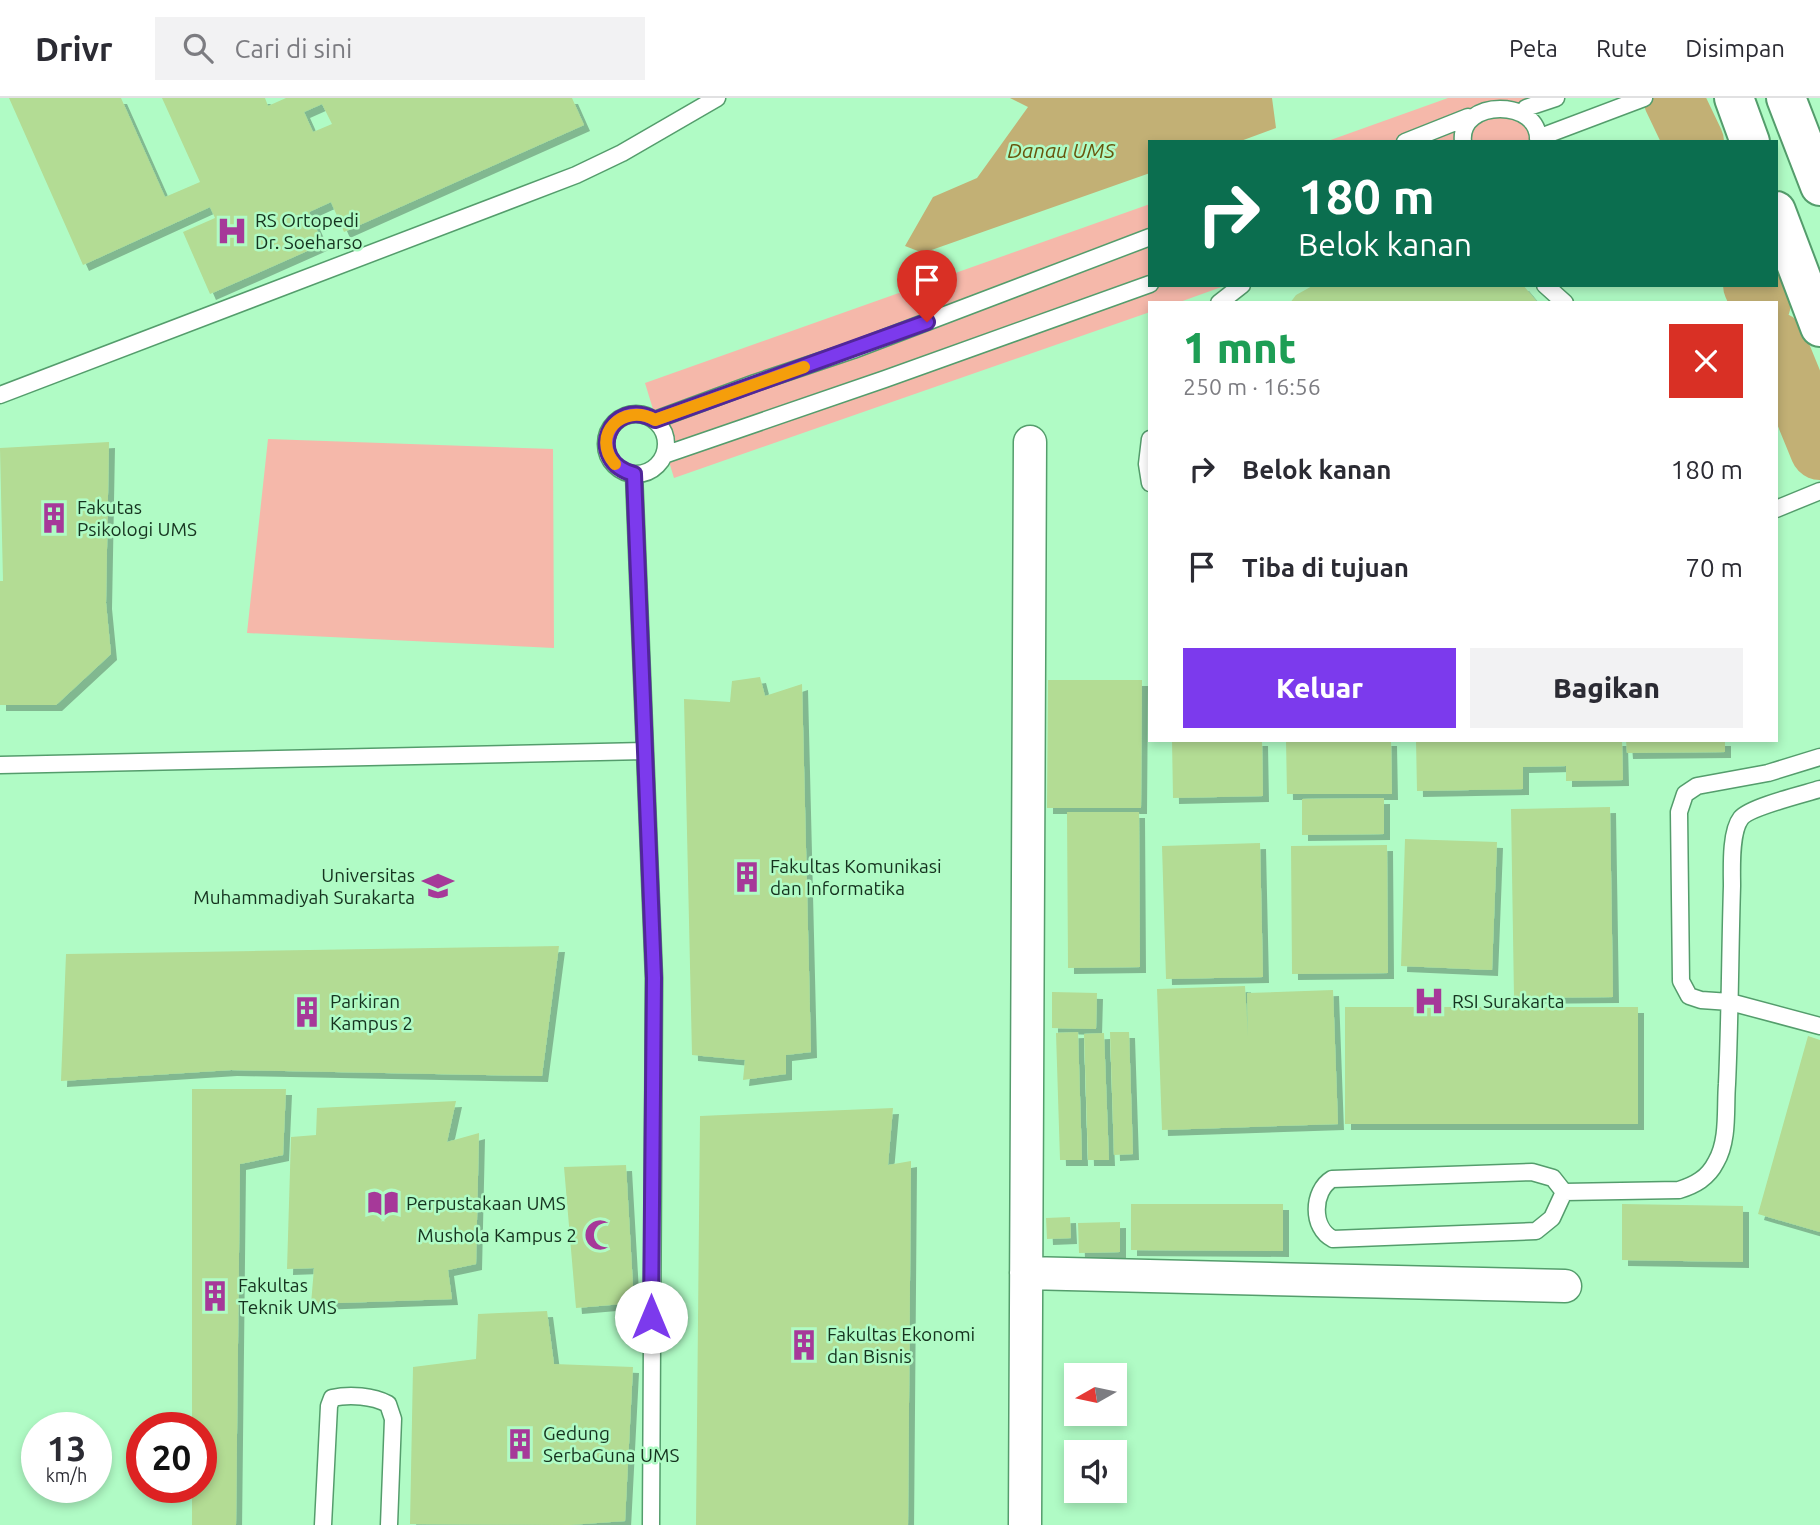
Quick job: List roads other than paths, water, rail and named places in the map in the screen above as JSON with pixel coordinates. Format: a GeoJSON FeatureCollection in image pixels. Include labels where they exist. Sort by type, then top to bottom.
{"type":"FeatureCollection","features":[{"type":"Feature","properties":{"kind":"highway"},"geometry":{"type":"LineString","coordinates":[[1734,98],[1750,140]]}},
{"type":"Feature","properties":{"kind":"highway"},"geometry":{"type":"LineString","coordinates":[[1786,98],[1817,169]]}},
{"type":"Feature","properties":{"kind":"highway"},"geometry":{"type":"LineString","coordinates":[[1778,216],[1820,327]]}},
{"type":"Feature","properties":{"kind":"street"},"geometry":{"type":"LineString","coordinates":[[1025,1525],[1030,442]]}},
{"type":"Feature","properties":{"kind":"street"},"geometry":{"type":"LineString","coordinates":[[1026,1273],[1565,1286]]}},
{"type":"Feature","properties":{"kind":"lane"},"geometry":{"type":"LineString","coordinates":[[0,395],[576,175],[622,153],[717,98]]}},
{"type":"Feature","properties":{"kind":"lane"},"geometry":{"type":"LineString","coordinates":[[1463,140],[1463,127],[1475,108],[1495,99],[1506,98],[1526,108],[1533,117],[1538,140],[1644,98]]}},
{"type":"Feature","properties":{"kind":"lane"},"geometry":{"type":"LineString","coordinates":[[1526,108],[1556,98]]}},
{"type":"Feature","properties":{"kind":"lane"},"geometry":{"type":"LineString","coordinates":[[1410,140],[1468,117]]}},
{"type":"Feature","properties":{"kind":"lane"},"geometry":{"type":"LineString","coordinates":[[655,420],[853,351],[1148,238]]}},
{"type":"Feature","properties":{"kind":"lane"},"geometry":{"type":"LineString","coordinates":[[664,455],[665,437],[655,420],[647,416],[628,414],[613,424],[608,432],[607,451],[617,467],[634,474],[652,470],[664,455],[1148,285]]}},
{"type":"Feature","properties":{"kind":"lane"},"geometry":{"type":"LineString","coordinates":[[1221,301],[1239,287]]}},
{"type":"Feature","properties":{"kind":"lane"},"geometry":{"type":"LineString","coordinates":[[1547,287],[1563,301]]}},
{"type":"Feature","properties":{"kind":"lane"},"geometry":{"type":"LineString","coordinates":[[634,474],[654,978],[651,1525]]}},
{"type":"Feature","properties":{"kind":"lane"},"geometry":{"type":"LineString","coordinates":[[1778,508],[1820,491]]}},
{"type":"Feature","properties":{"kind":"lane"},"geometry":{"type":"LineString","coordinates":[[0,765],[645,751]]}},
{"type":"Feature","properties":{"kind":"lane"},"geometry":{"type":"LineString","coordinates":[[1820,757],[1768,773],[1697,786],[1685,794],[1679,812],[1681,981],[1689,996],[1701,1000],[1730,1002],[1820,1026]]}},
{"type":"Feature","properties":{"kind":"lane"},"geometry":{"type":"LineString","coordinates":[[1564,1192],[1679,1190],[1696,1185],[1716,1162],[1723,1144],[1730,1002],[1732,870],[1736,828],[1742,816],[1754,810],[1820,789]]}},
{"type":"Feature","properties":{"kind":"lane"},"geometry":{"type":"LineString","coordinates":[[1532,1172],[1553,1178],[1564,1192],[1552,1218],[1544,1226],[1528,1231],[1333,1239],[1320,1229],[1317,1213],[1321,1188],[1336,1178],[1532,1172]]}},
{"type":"Feature","properties":{"kind":"lane"},"geometry":{"type":"LineString","coordinates":[[323,1525],[329,1406],[332,1398],[340,1396],[377,1398],[388,1404],[393,1419],[389,1525]]}},
{"type":"Feature","properties":{"kind":"water","name":"Danau UMS"},"geometry":{"type":"Polygon","coordinates":[[[1010,98],[1272,98],[1276,128],[1243,140],[1148,140],[1148,174],[923,253],[905,246],[933,197],[977,178],[1028,107],[1010,98]]]}},
{"type":"Feature","properties":{"kind":"waterway"},"geometry":{"type":"LineString","coordinates":[[1673,98],[1693,140]]}},
{"type":"Feature","properties":{"kind":"waterway"},"geometry":{"type":"LineString","coordinates":[[1754,287],[1760,301]]}},
{"type":"Feature","properties":{"kind":"waterway"},"geometry":{"type":"LineString","coordinates":[[1778,347],[1820,450]]}},
{"type":"Feature","properties":{"kind":"place","name":"RS Ortopedi Dr. Soeharso"},"geometry":{"type":"Point","coordinates":[232,231]}},
{"type":"Feature","properties":{"kind":"place","name":"Fakutas Psikologi UMS"},"geometry":{"type":"Point","coordinates":[54,518]}},
{"type":"Feature","properties":{"kind":"place","name":"Fakultas Komunikasi dan Informatika"},"geometry":{"type":"Point","coordinates":[747,877]}},
{"type":"Feature","properties":{"kind":"place","name":"Universitas Muhammadiyah Surakarta"},"geometry":{"type":"Point","coordinates":[438,886]}},
{"type":"Feature","properties":{"kind":"place","name":"RSI Surakarta"},"geometry":{"type":"Point","coordinates":[1429,1001]}},
{"type":"Feature","properties":{"kind":"place","name":"Parkiran Kampus 2"},"geometry":{"type":"Point","coordinates":[307,1012]}},
{"type":"Feature","properties":{"kind":"place","name":"Perpustakaan UMS"},"geometry":{"type":"Point","coordinates":[383,1203]}},
{"type":"Feature","properties":{"kind":"place","name":"Mushola Kampus 2"},"geometry":{"type":"Point","coordinates":[600,1235]}},
{"type":"Feature","properties":{"kind":"place","name":"Fakultas Teknik UMS"},"geometry":{"type":"Point","coordinates":[215,1296]}},
{"type":"Feature","properties":{"kind":"place","name":"Fakultas Ekonomi dan Bisnis"},"geometry":{"type":"Point","coordinates":[804,1345]}},
{"type":"Feature","properties":{"kind":"place","name":"Gedung SerbaGuna UMS"},"geometry":{"type":"Point","coordinates":[520,1444]}}]}
